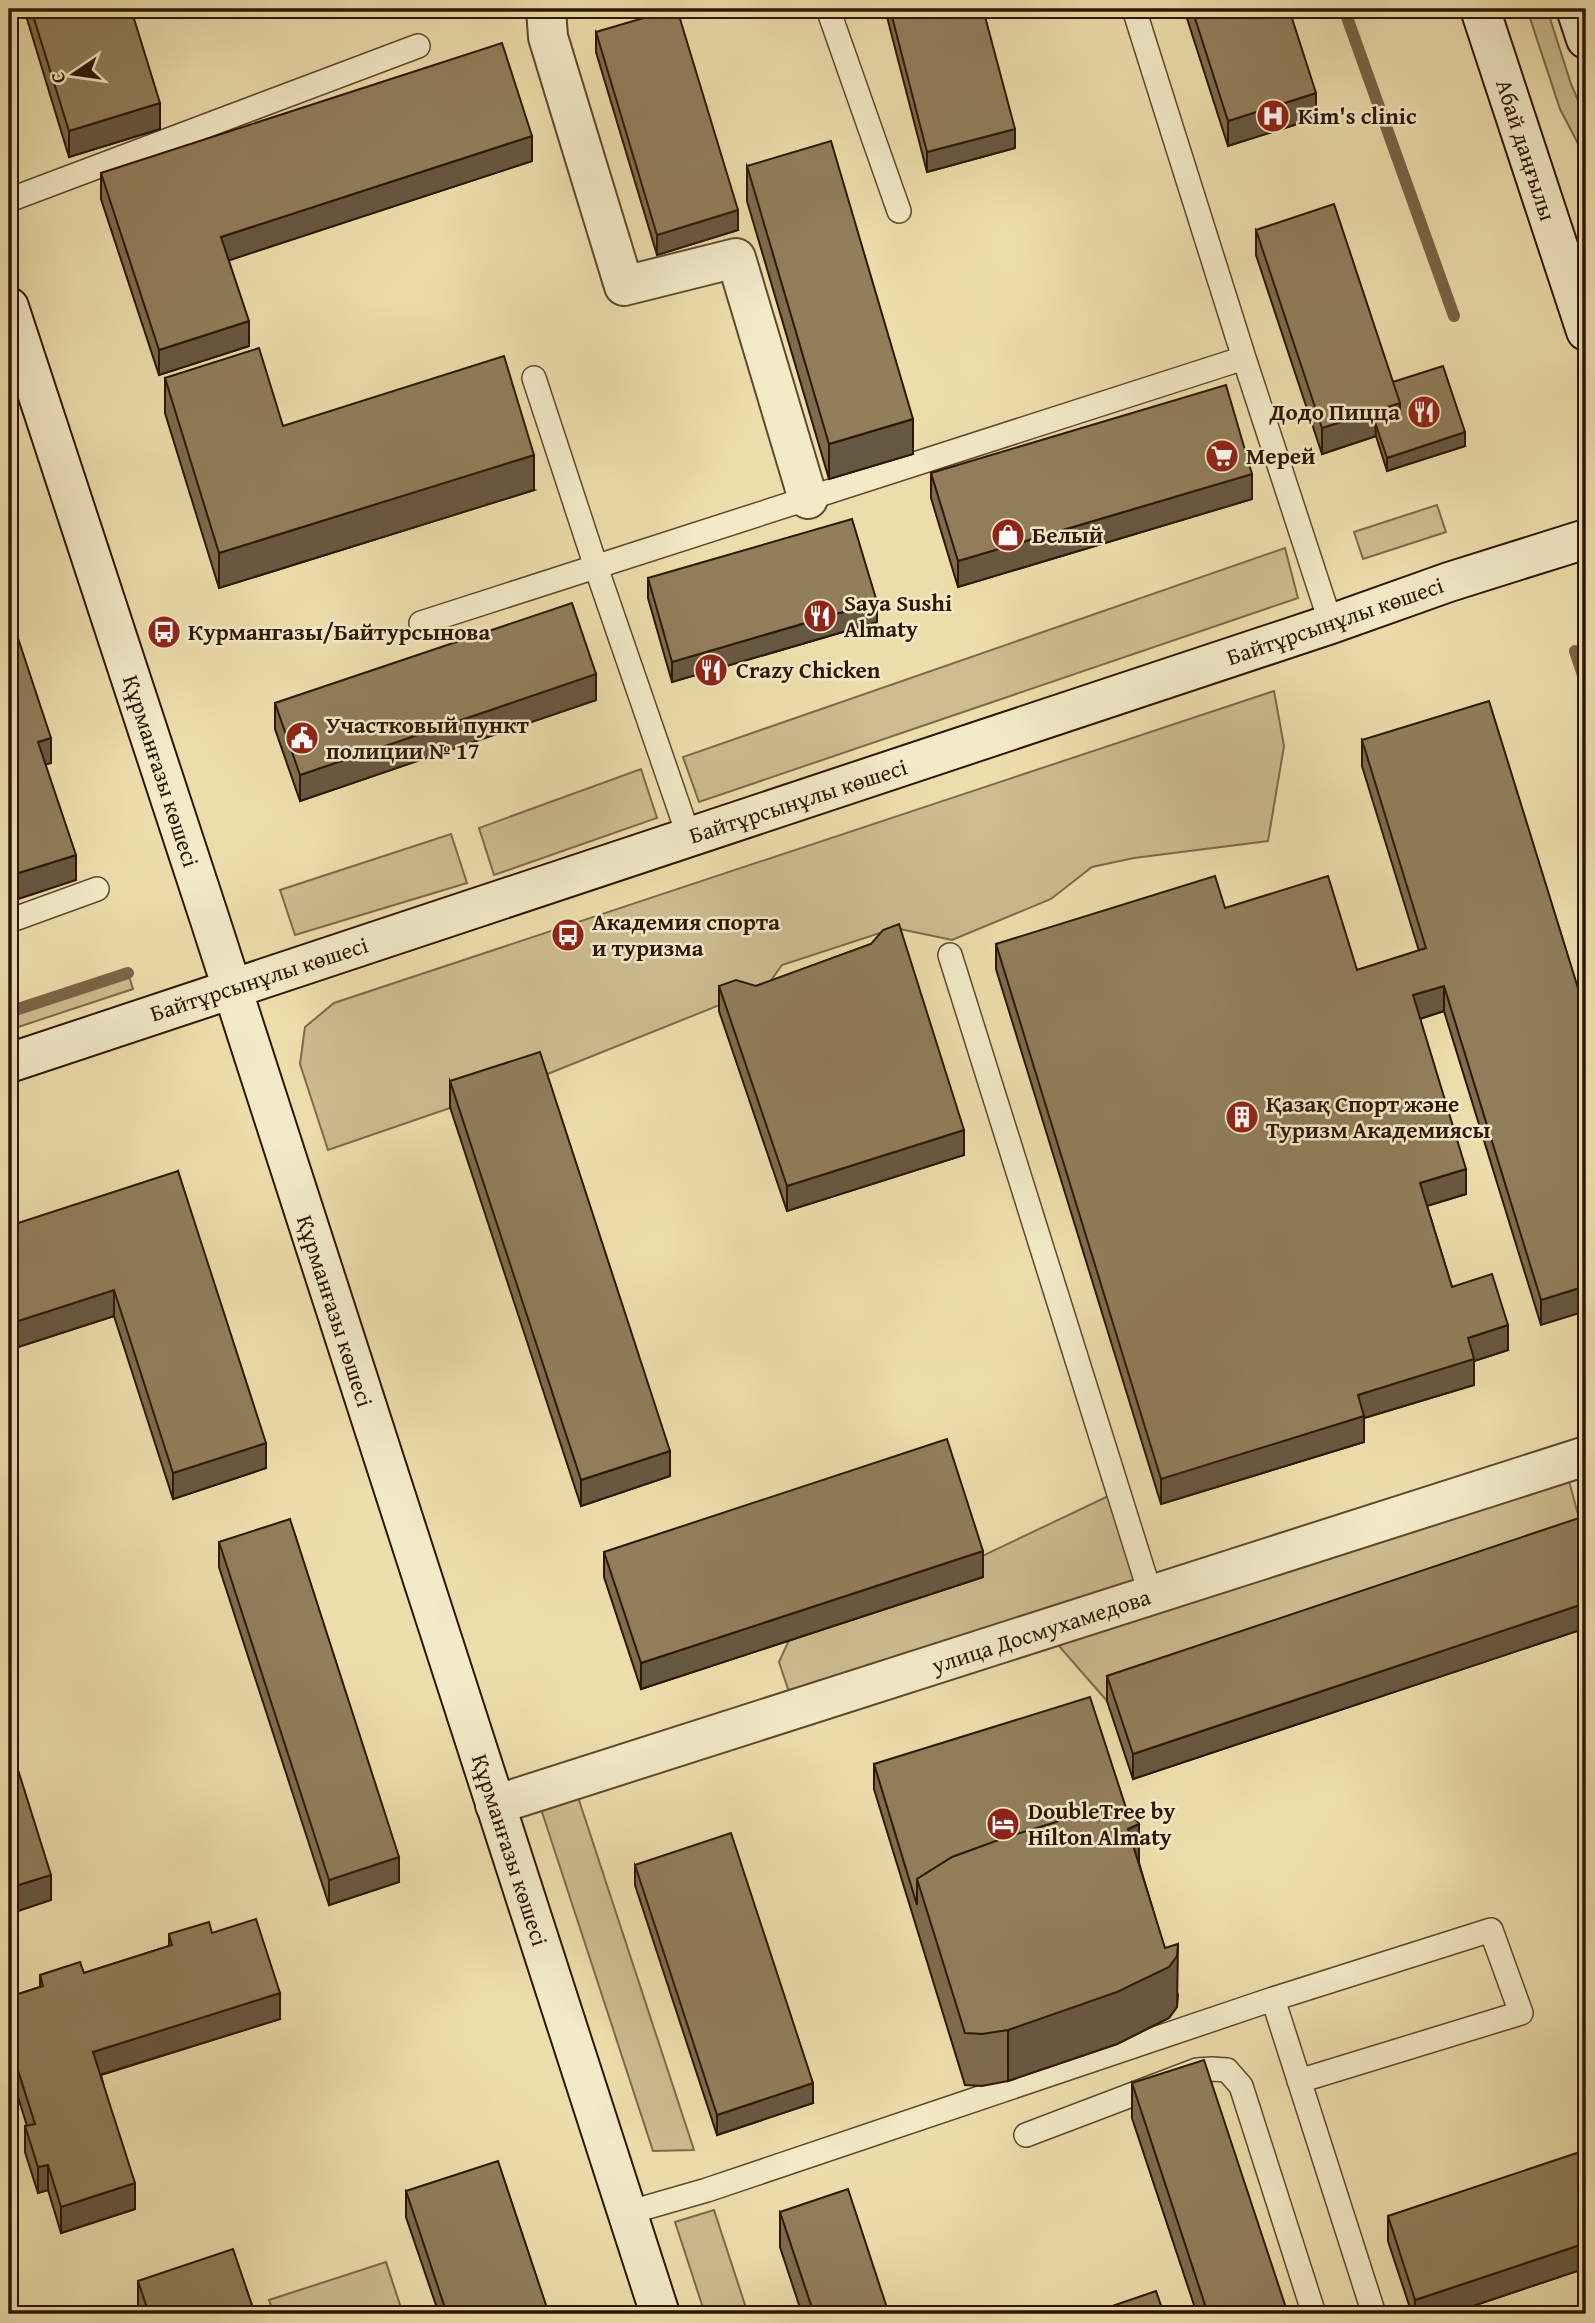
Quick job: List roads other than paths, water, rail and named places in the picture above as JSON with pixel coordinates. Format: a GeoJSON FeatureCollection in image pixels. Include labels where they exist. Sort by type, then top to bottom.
{"type":"FeatureCollection","features":[{"type":"Feature","properties":{"kind":"street"},"geometry":{"type":"LineString","coordinates":[[546,9],[548,37],[624,286],[736,258],[808,499]]}},
{"type":"Feature","properties":{"kind":"street","name":"Абай даңғылы"},"geometry":{"type":"LineString","coordinates":[[1480,9],[1586,331]]}},
{"type":"Feature","properties":{"kind":"street"},"geometry":{"type":"LineString","coordinates":[[1576,9],[1586,39]]}},
{"type":"Feature","properties":{"kind":"street","name":"Құрманғазы көшесі"},"geometry":{"type":"LineString","coordinates":[[10,314],[660,2314]]}},
{"type":"Feature","properties":{"kind":"street","name":"Байтұрсынұлы көшесі"},"geometry":{"type":"LineString","coordinates":[[9,1063],[1331,624],[1449,582],[1586,539]]}},
{"type":"Feature","properties":{"kind":"street","name":"улица Досмухамедова"},"geometry":{"type":"LineString","coordinates":[[495,1805],[1586,1456]]}},
{"type":"Feature","properties":{"kind":"lane"},"geometry":{"type":"LineString","coordinates":[[828,9],[899,211]]}},
{"type":"Feature","properties":{"kind":"lane"},"geometry":{"type":"LineString","coordinates":[[1134,9],[1331,624]]}},
{"type":"Feature","properties":{"kind":"lane"},"geometry":{"type":"LineString","coordinates":[[9,200],[418,46]]}},
{"type":"Feature","properties":{"kind":"lane"},"geometry":{"type":"LineString","coordinates":[[421,622],[1244,358]]}},
{"type":"Feature","properties":{"kind":"lane"},"geometry":{"type":"LineString","coordinates":[[534,378],[689,837]]}},
{"type":"Feature","properties":{"kind":"lane"},"geometry":{"type":"LineString","coordinates":[[9,921],[97,890]]}},
{"type":"Feature","properties":{"kind":"lane"},"geometry":{"type":"LineString","coordinates":[[950,955],[1151,1596]]}},
{"type":"Feature","properties":{"kind":"lane"},"geometry":{"type":"LineString","coordinates":[[627,2213],[707,2190],[1273,1999],[1491,1930],[1521,2013],[1299,2081]]}},
{"type":"Feature","properties":{"kind":"lane"},"geometry":{"type":"LineString","coordinates":[[1273,1999],[1374,2314]]}},
{"type":"Feature","properties":{"kind":"lane"},"geometry":{"type":"LineString","coordinates":[[1026,2135],[1197,2070],[1227,2070],[1241,2086],[1314,2314]]}},
{"type":"Feature","properties":{"kind":"waterway"},"geometry":{"type":"LineString","coordinates":[[1344,9],[1454,316]]}},
{"type":"Feature","properties":{"kind":"waterway"},"geometry":{"type":"LineString","coordinates":[[1575,651],[1586,684]]}},
{"type":"Feature","properties":{"kind":"waterway"},"geometry":{"type":"LineString","coordinates":[[9,1012],[128,973]]}},
{"type":"Feature","properties":{"kind":"place","name":"Kim's clinic"},"geometry":{"type":"Point","coordinates":[1273,116]}},
{"type":"Feature","properties":{"kind":"place","name":"Додо Пицца"},"geometry":{"type":"Point","coordinates":[1424,412]}},
{"type":"Feature","properties":{"kind":"place","name":"Мерей"},"geometry":{"type":"Point","coordinates":[1222,456]}},
{"type":"Feature","properties":{"kind":"place","name":"Белый"},"geometry":{"type":"Point","coordinates":[1008,535]}},
{"type":"Feature","properties":{"kind":"place","name":"Saya Sushi Almaty"},"geometry":{"type":"Point","coordinates":[820,616]}},
{"type":"Feature","properties":{"kind":"place","name":"Курмангазы/Байтурсынова"},"geometry":{"type":"Point","coordinates":[164,632]}},
{"type":"Feature","properties":{"kind":"place","name":"Crazy Chicken"},"geometry":{"type":"Point","coordinates":[711,670]}},
{"type":"Feature","properties":{"kind":"place","name":"Участковый пункт полиции № 17"},"geometry":{"type":"Point","coordinates":[302,738]}},
{"type":"Feature","properties":{"kind":"place","name":"Академия спорта и туризма"},"geometry":{"type":"Point","coordinates":[568,935]}},
{"type":"Feature","properties":{"kind":"place","name":"Қазақ Спорт және Туризм Академиясы"},"geometry":{"type":"Point","coordinates":[1242,1117]}},
{"type":"Feature","properties":{"kind":"place","name":"DoubleTree by Hilton Almaty"},"geometry":{"type":"Point","coordinates":[1003,1824]}}]}
